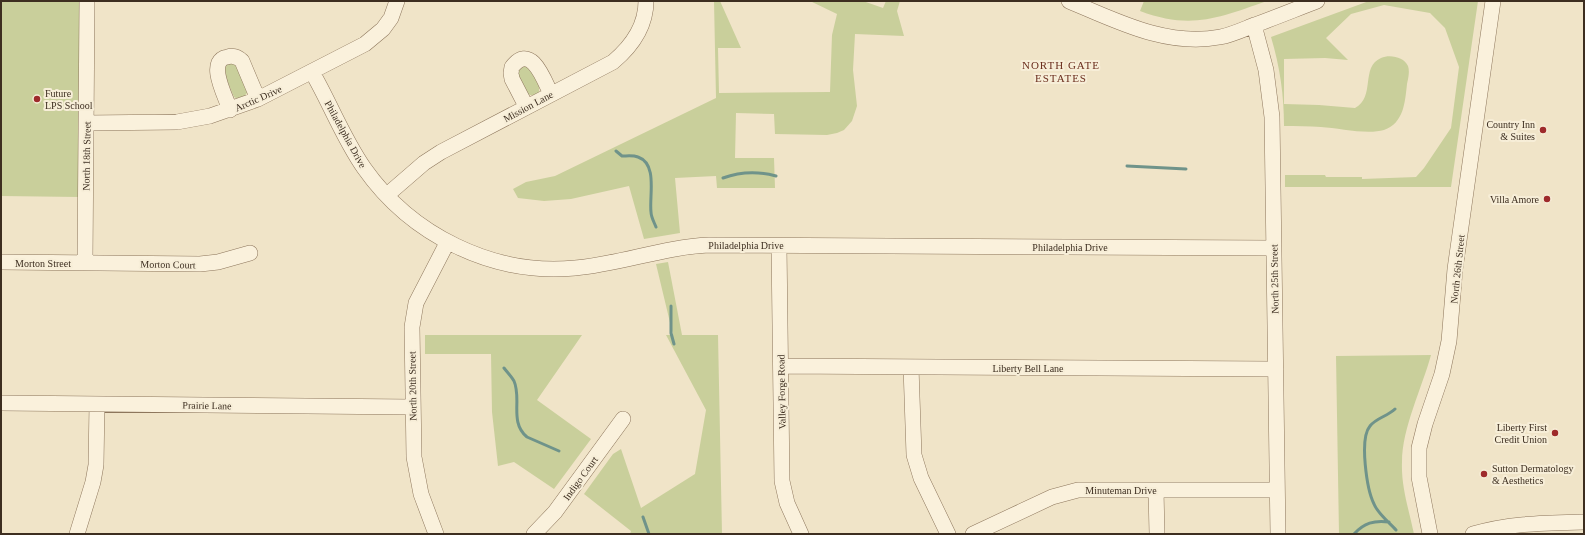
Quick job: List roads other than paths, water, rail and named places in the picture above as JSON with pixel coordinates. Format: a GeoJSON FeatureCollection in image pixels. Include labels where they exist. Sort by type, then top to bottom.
{"type":"FeatureCollection","features":[{"type":"Feature","properties":{"kind":"street","name":"North 18th Street"},"geometry":{"type":"LineString","coordinates":[[85,263],[88,1]]}},
{"type":"Feature","properties":{"kind":"street","name":"Arctic Drive"},"geometry":{"type":"LineString","coordinates":[[86,123],[177,122],[210,116],[230,110],[258,99],[366,44],[375,37],[391,18],[397,1]]}},
{"type":"Feature","properties":{"kind":"street","name":"Mission Lane"},"geometry":{"type":"LineString","coordinates":[[387,195],[424,163],[441,152],[526,106],[604,68],[622,55],[632,43],[642,25],[646,1]]}},
{"type":"Feature","properties":{"kind":"street"},"geometry":{"type":"LineString","coordinates":[[1069,1],[1147,32],[1175,38],[1199,39],[1220,37],[1318,1]]}},
{"type":"Feature","properties":{"kind":"street","name":"North 26th Street"},"geometry":{"type":"LineString","coordinates":[[1430,534],[1419,477],[1419,448],[1449,346],[1455,269],[1493,1]]}},
{"type":"Feature","properties":{"kind":"street","name":"North 25th Street"},"geometry":{"type":"LineString","coordinates":[[1254,25],[1266,70],[1272,106],[1278,534]]}},
{"type":"Feature","properties":{"kind":"street"},"geometry":{"type":"LineString","coordinates":[[230,110],[219,80],[217,69],[221,60],[227,57],[236,57],[242,61],[258,99]]}},
{"type":"Feature","properties":{"kind":"street"},"geometry":{"type":"LineString","coordinates":[[526,106],[511,76],[512,67],[519,60],[528,59],[535,64],[550,94]]}},
{"type":"Feature","properties":{"kind":"street","name":"Philadelphia Drive"},"geometry":{"type":"LineString","coordinates":[[312,72],[359,160],[375,182],[387,195],[416,222],[447,242],[475,255],[501,262],[537,268],[561,269],[595,266],[658,251],[691,246],[1273,248]]}},
{"type":"Feature","properties":{"kind":"street","name":"North 20th Street"},"geometry":{"type":"LineString","coordinates":[[431,533],[417,477],[413,446],[411,335],[414,310],[423,288],[447,242]]}},
{"type":"Feature","properties":{"kind":"street","name":"Valley Forge Road"},"geometry":{"type":"LineString","coordinates":[[779,246],[782,481],[787,503],[801,534]]}},
{"type":"Feature","properties":{"kind":"street","name":"Morton Court"},"geometry":{"type":"LineString","coordinates":[[85,263],[200,264],[218,262],[250,253]]}},
{"type":"Feature","properties":{"kind":"street","name":"Morton Street"},"geometry":{"type":"LineString","coordinates":[[1,262],[85,263]]}},
{"type":"Feature","properties":{"kind":"street","name":"Liberty Bell Lane"},"geometry":{"type":"LineString","coordinates":[[781,366],[1276,369]]}},
{"type":"Feature","properties":{"kind":"street"},"geometry":{"type":"LineString","coordinates":[[910,367],[914,455],[921,478],[948,534]]}},
{"type":"Feature","properties":{"kind":"street","name":"Prairie Lane"},"geometry":{"type":"LineString","coordinates":[[1,403],[412,407]]}},
{"type":"Feature","properties":{"kind":"street"},"geometry":{"type":"LineString","coordinates":[[77,534],[93,482],[96,465],[97,404]]}},
{"type":"Feature","properties":{"kind":"street","name":"Indigo Court"},"geometry":{"type":"LineString","coordinates":[[534,534],[555,512],[623,419]]}},
{"type":"Feature","properties":{"kind":"street","name":"Minuteman Drive"},"geometry":{"type":"LineString","coordinates":[[974,534],[1052,497],[1070,491],[1090,489],[1277,490]]}},
{"type":"Feature","properties":{"kind":"street"},"geometry":{"type":"LineString","coordinates":[[1156,490],[1157,534]]}},
{"type":"Feature","properties":{"kind":"street"},"geometry":{"type":"LineString","coordinates":[[1473,534],[1524,523],[1584,522]]}},
{"type":"Feature","properties":{"kind":"waterway"},"geometry":{"type":"LineString","coordinates":[[616,151],[622,156],[638,157],[648,166],[651,181],[651,214],[656,227]]}},
{"type":"Feature","properties":{"kind":"waterway"},"geometry":{"type":"LineString","coordinates":[[1127,166],[1186,169]]}},
{"type":"Feature","properties":{"kind":"waterway"},"geometry":{"type":"LineString","coordinates":[[723,178],[750,172],[776,176]]}},
{"type":"Feature","properties":{"kind":"waterway"},"geometry":{"type":"LineString","coordinates":[[671,306],[671,333],[674,344]]}},
{"type":"Feature","properties":{"kind":"waterway"},"geometry":{"type":"LineString","coordinates":[[504,368],[514,381],[517,395],[518,424],[522,431],[527,437],[559,451]]}},
{"type":"Feature","properties":{"kind":"waterway"},"geometry":{"type":"LineString","coordinates":[[1395,409],[1375,421],[1370,426],[1365,442],[1365,465],[1371,497],[1374,504],[1381,515],[1396,530]]}},
{"type":"Feature","properties":{"kind":"waterway"},"geometry":{"type":"LineString","coordinates":[[643,517],[649,534]]}},
{"type":"Feature","properties":{"kind":"waterway"},"geometry":{"type":"LineString","coordinates":[[1354,534],[1362,527],[1370,523],[1379,521],[1389,522]]}},
{"type":"Feature","properties":{"kind":"place","name":"Future LPS School"},"geometry":{"type":"Point","coordinates":[37,99]}},
{"type":"Feature","properties":{"kind":"place","name":"Country Inn & Suites"},"geometry":{"type":"Point","coordinates":[1543,130]}},
{"type":"Feature","properties":{"kind":"place","name":"Villa Amore"},"geometry":{"type":"Point","coordinates":[1547,199]}},
{"type":"Feature","properties":{"kind":"place","name":"Liberty First Credit Union"},"geometry":{"type":"Point","coordinates":[1555,433]}},
{"type":"Feature","properties":{"kind":"place","name":"Sutton Dermatology & Aesthetics"},"geometry":{"type":"Point","coordinates":[1484,474]}},
{"type":"Feature","properties":{"kind":"district","name":"NORTH GATE ESTATES"},"geometry":{"type":"Point","coordinates":[1061,71]}}]}
